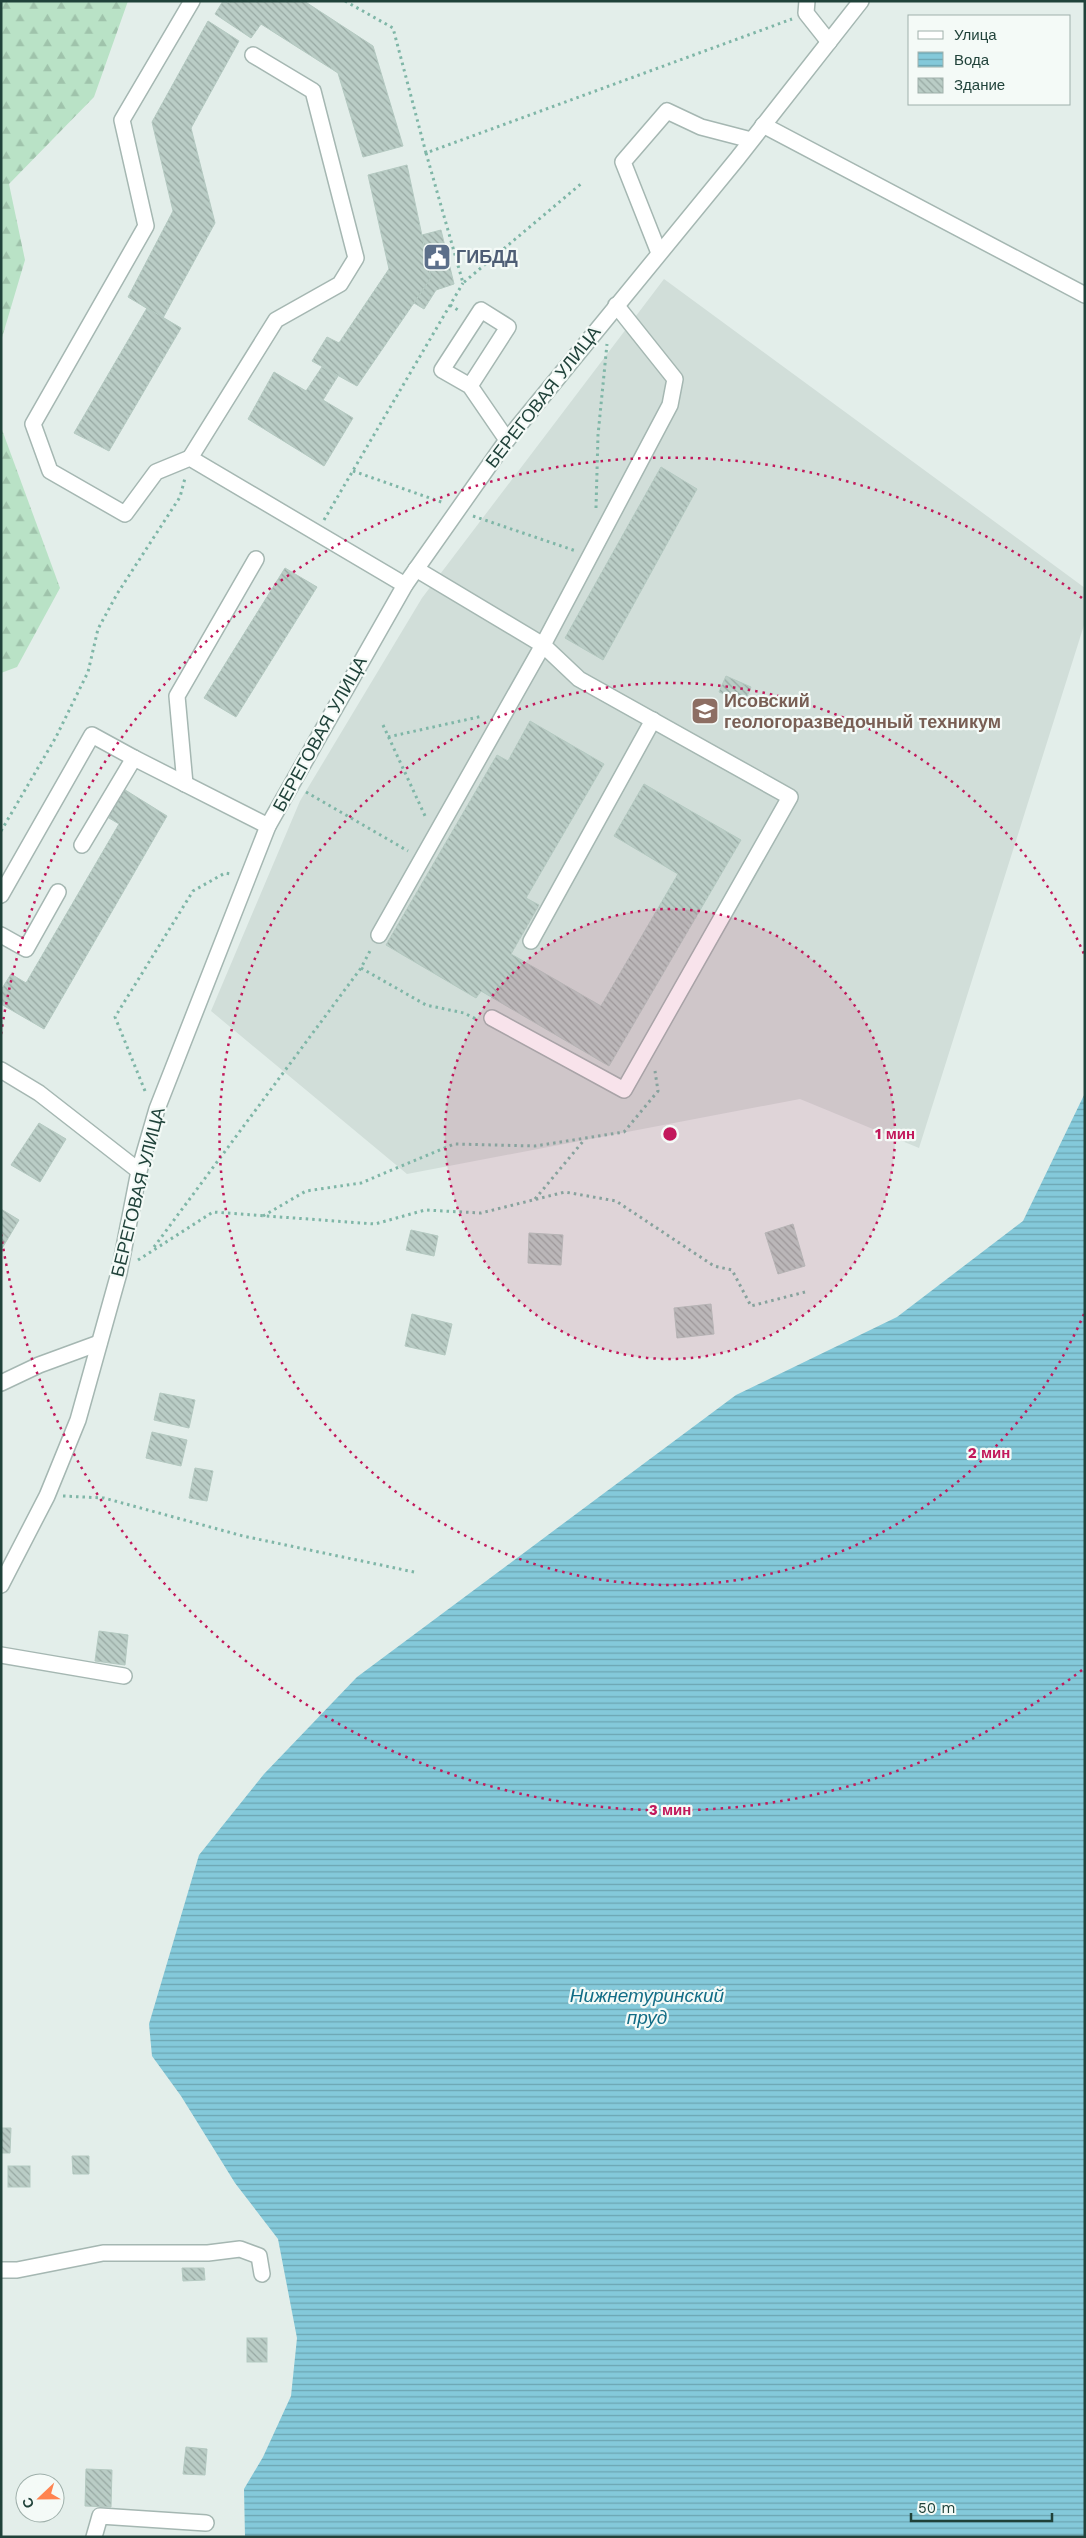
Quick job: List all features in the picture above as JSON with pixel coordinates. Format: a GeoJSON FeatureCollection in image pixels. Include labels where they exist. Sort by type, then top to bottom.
{"type":"FeatureCollection","features":[{"type":"Feature","properties":{"kind":"street"},"geometry":{"type":"LineString","coordinates":[[192,1],[122,120],[146,226],[33,424],[50,470],[125,514],[156,472],[190,458],[276,320],[340,284],[356,258],[313,90],[253,55]]}},
{"type":"Feature","properties":{"kind":"street","name":"БЕРЕГОВАЯ УЛИЦА"},"geometry":{"type":"LineString","coordinates":[[1,1584],[47,1496],[78,1420],[119,1273],[139,1171],[155,1115],[268,826],[405,585],[507,440],[751,140],[861,1]]}},
{"type":"Feature","properties":{"kind":"street"},"geometry":{"type":"LineString","coordinates":[[807,7],[829,42]]}},
{"type":"Feature","properties":{"kind":"street"},"geometry":{"type":"LineString","coordinates":[[659,253],[623,162],[667,110],[701,126],[751,140]]}},
{"type":"Feature","properties":{"kind":"street"},"geometry":{"type":"LineString","coordinates":[[763,124],[1085,295]]}},
{"type":"Feature","properties":{"kind":"street"},"geometry":{"type":"LineString","coordinates":[[379,935],[543,645],[670,405],[675,379],[616,306]]}},
{"type":"Feature","properties":{"kind":"street"},"geometry":{"type":"LineString","coordinates":[[470,386],[508,327],[481,310],[442,370],[470,386],[507,440]]}},
{"type":"Feature","properties":{"kind":"street"},"geometry":{"type":"LineString","coordinates":[[190,458],[405,585]]}},
{"type":"Feature","properties":{"kind":"street"},"geometry":{"type":"LineString","coordinates":[[185,784],[177,696],[256,559]]}},
{"type":"Feature","properties":{"kind":"street"},"geometry":{"type":"LineString","coordinates":[[416,569],[543,645],[579,679],[790,797],[624,1090],[492,1018]]}},
{"type":"Feature","properties":{"kind":"street"},"geometry":{"type":"LineString","coordinates":[[531,941],[653,720]]}},
{"type":"Feature","properties":{"kind":"street"},"geometry":{"type":"LineString","coordinates":[[1,895],[92,735],[268,826]]}},
{"type":"Feature","properties":{"kind":"street"},"geometry":{"type":"LineString","coordinates":[[82,845],[134,758]]}},
{"type":"Feature","properties":{"kind":"street"},"geometry":{"type":"LineString","coordinates":[[1,935],[26,949],[58,892]]}},
{"type":"Feature","properties":{"kind":"street"},"geometry":{"type":"LineString","coordinates":[[1,1070],[39,1093],[139,1171]]}},
{"type":"Feature","properties":{"kind":"street"},"geometry":{"type":"LineString","coordinates":[[1,1383],[39,1365],[99,1343]]}},
{"type":"Feature","properties":{"kind":"street"},"geometry":{"type":"LineString","coordinates":[[1,1655],[124,1676]]}},
{"type":"Feature","properties":{"kind":"street"},"geometry":{"type":"LineString","coordinates":[[1,2270],[17,2270],[104,2253],[208,2253],[240,2249],[259,2256],[262,2274]]}},
{"type":"Feature","properties":{"kind":"street"},"geometry":{"type":"LineString","coordinates":[[94,2537],[100,2516],[206,2523]]}},
{"type":"Feature","properties":{"kind":"path"},"geometry":{"type":"LineString","coordinates":[[346,1],[393,28],[463,283]]}},
{"type":"Feature","properties":{"kind":"path"},"geometry":{"type":"LineString","coordinates":[[426,153],[807,7]]}},
{"type":"Feature","properties":{"kind":"path"},"geometry":{"type":"LineString","coordinates":[[317,533],[463,283],[582,183]]}},
{"type":"Feature","properties":{"kind":"path"},"geometry":{"type":"LineString","coordinates":[[596,511],[598,435],[607,341]]}},
{"type":"Feature","properties":{"kind":"path"},"geometry":{"type":"LineString","coordinates":[[1,831],[56,737],[88,672],[98,629],[180,497],[190,458]]}},
{"type":"Feature","properties":{"kind":"path"},"geometry":{"type":"LineString","coordinates":[[388,736],[506,712]]}},
{"type":"Feature","properties":{"kind":"path"},"geometry":{"type":"LineString","coordinates":[[383,725],[435,836]]}},
{"type":"Feature","properties":{"kind":"path"},"geometry":{"type":"LineString","coordinates":[[292,784],[422,859]]}},
{"type":"Feature","properties":{"kind":"path"},"geometry":{"type":"LineString","coordinates":[[155,1115],[115,1017],[193,891],[225,873],[249,874]]}},
{"type":"Feature","properties":{"kind":"path"},"geometry":{"type":"LineString","coordinates":[[152,1249],[361,968],[379,935]]}},
{"type":"Feature","properties":{"kind":"path"},"geometry":{"type":"LineString","coordinates":[[361,968],[426,1005],[464,1013],[480,1022],[492,1018]]}},
{"type":"Feature","properties":{"kind":"path"},"geometry":{"type":"LineString","coordinates":[[263,1216],[306,1191],[361,1183],[454,1144],[535,1146],[624,1132],[658,1091],[650,1044]]}},
{"type":"Feature","properties":{"kind":"path"},"geometry":{"type":"LineString","coordinates":[[535,1199],[586,1138]]}},
{"type":"Feature","properties":{"kind":"path"},"geometry":{"type":"LineString","coordinates":[[119,1273],[152,1249],[213,1212],[375,1224],[425,1210],[480,1214],[565,1192],[616,1201],[714,1266],[732,1270],[751,1306],[804,1292]]}},
{"type":"Feature","properties":{"kind":"path"},"geometry":{"type":"LineString","coordinates":[[47,1496],[104,1498],[243,1536],[414,1572]]}},
{"type":"Feature","properties":{"kind":"shaded area","name":"Исовский геологоразведочный техникум"},"geometry":{"type":"Polygon","coordinates":[[[664,279],[1085,588],[1085,622],[919,1148],[800,1099],[407,1174],[211,1011],[300,801],[422,598],[664,279]]]}},
{"type":"Feature","properties":{"kind":"green space"},"geometry":{"type":"Polygon","coordinates":[[[1,1],[128,1],[94,97],[9,184],[25,260],[1,341],[1,1]]]}},
{"type":"Feature","properties":{"kind":"green space"},"geometry":{"type":"Polygon","coordinates":[[[1,427],[60,588],[17,667],[1,673],[1,427]]]}},
{"type":"Feature","properties":{"kind":"water","name":"Нижнетуринский пруд"},"geometry":{"type":"Polygon","coordinates":[[[1085,1093],[1085,2537],[245,2537],[244,2489],[263,2457],[291,2396],[297,2338],[278,2239],[235,2183],[181,2096],[152,2056],[149,2024],[199,1855],[264,1774],[357,1677],[736,1395],[897,1317],[1023,1221],[1085,1093]]]}},
{"type":"Feature","properties":{"kind":"building"},"geometry":{"type":"Polygon","coordinates":[[[223,1],[230,3],[232,1],[304,1],[373,46],[403,146],[363,157],[338,73],[261,24],[251,38],[215,14],[223,1]]]}},
{"type":"Feature","properties":{"kind":"building"},"geometry":{"type":"Polygon","coordinates":[[[208,21],[239,41],[191,128],[215,223],[163,318],[128,297],[173,211],[152,122],[208,21]]]}},
{"type":"Feature","properties":{"kind":"building"},"geometry":{"type":"Polygon","coordinates":[[[407,165],[431,278],[357,386],[312,361],[327,337],[339,343],[389,269],[368,175],[407,165]]]}},
{"type":"Feature","properties":{"kind":"building","name":"ГИБДД"},"geometry":{"type":"Polygon","coordinates":[[[441,230],[454,284],[436,290],[424,309],[414,303],[431,278],[422,235],[441,230]]]}},
{"type":"Feature","properties":{"kind":"building"},"geometry":{"type":"Polygon","coordinates":[[[147,308],[181,328],[109,451],[74,433],[147,308]]]}},
{"type":"Feature","properties":{"kind":"building"},"geometry":{"type":"Polygon","coordinates":[[[322,367],[338,376],[323,400],[353,418],[324,466],[248,419],[274,372],[306,391],[322,367]]]}},
{"type":"Feature","properties":{"kind":"building"},"geometry":{"type":"Polygon","coordinates":[[[661,467],[697,489],[603,660],[565,638],[661,467]]]}},
{"type":"Feature","properties":{"kind":"building"},"geometry":{"type":"Polygon","coordinates":[[[285,568],[317,587],[236,717],[204,698],[285,568]]]}},
{"type":"Feature","properties":{"kind":"building"},"geometry":{"type":"Polygon","coordinates":[[[726,676],[751,687],[744,703],[719,692],[726,676]]]}},
{"type":"Feature","properties":{"kind":"building"},"geometry":{"type":"Polygon","coordinates":[[[530,721],[604,764],[526,898],[539,905],[511,954],[601,1006],[678,874],[614,836],[644,784],[741,840],[609,1066],[481,991],[476,998],[386,945],[497,755],[508,761],[530,721]]]}},
{"type":"Feature","properties":{"kind":"building"},"geometry":{"type":"Polygon","coordinates":[[[122,788],[167,816],[44,1029],[1,1004],[1,990],[11,974],[26,983],[119,824],[104,815],[122,788]]]}},
{"type":"Feature","properties":{"kind":"building"},"geometry":{"type":"Polygon","coordinates":[[[39,1123],[66,1139],[40,1182],[11,1165],[39,1123]]]}},
{"type":"Feature","properties":{"kind":"building"},"geometry":{"type":"Polygon","coordinates":[[[1,1209],[19,1220],[1,1250],[1,1209]]]}},
{"type":"Feature","properties":{"kind":"building"},"geometry":{"type":"Polygon","coordinates":[[[793,1224],[805,1266],[778,1274],[765,1233],[793,1224]]]}},
{"type":"Feature","properties":{"kind":"building"},"geometry":{"type":"Polygon","coordinates":[[[411,1230],[438,1236],[434,1256],[406,1250],[411,1230]]]}},
{"type":"Feature","properties":{"kind":"building"},"geometry":{"type":"Polygon","coordinates":[[[529,1233],[563,1235],[561,1265],[528,1263],[529,1233]]]}},
{"type":"Feature","properties":{"kind":"building"},"geometry":{"type":"Polygon","coordinates":[[[711,1304],[714,1334],[677,1338],[674,1308],[711,1304]]]}},
{"type":"Feature","properties":{"kind":"building"},"geometry":{"type":"Polygon","coordinates":[[[412,1314],[452,1324],[445,1355],[405,1346],[412,1314]]]}},
{"type":"Feature","properties":{"kind":"building"},"geometry":{"type":"Polygon","coordinates":[[[160,1393],[195,1400],[189,1428],[154,1420],[160,1393]]]}},
{"type":"Feature","properties":{"kind":"building"},"geometry":{"type":"Polygon","coordinates":[[[152,1432],[187,1440],[181,1466],[146,1458],[152,1432]]]}},
{"type":"Feature","properties":{"kind":"building"},"geometry":{"type":"Polygon","coordinates":[[[195,1468],[213,1471],[207,1501],[189,1498],[195,1468]]]}},
{"type":"Feature","properties":{"kind":"building"},"geometry":{"type":"Polygon","coordinates":[[[99,1631],[128,1635],[125,1665],[95,1661],[99,1631]]]}},
{"type":"Feature","properties":{"kind":"building"},"geometry":{"type":"Polygon","coordinates":[[[1,2128],[11,2128],[10,2153],[1,2153],[1,2128]]]}},
{"type":"Feature","properties":{"kind":"building"},"geometry":{"type":"Polygon","coordinates":[[[72,2156],[89,2156],[89,2174],[73,2174],[72,2156]]]}},
{"type":"Feature","properties":{"kind":"building"},"geometry":{"type":"Polygon","coordinates":[[[8,2166],[30,2166],[30,2187],[8,2187],[8,2166]]]}},
{"type":"Feature","properties":{"kind":"building"},"geometry":{"type":"Polygon","coordinates":[[[182,2268],[204,2268],[205,2280],[183,2281],[182,2268]]]}},
{"type":"Feature","properties":{"kind":"building"},"geometry":{"type":"Polygon","coordinates":[[[247,2338],[267,2338],[267,2362],[247,2362],[247,2338]]]}},
{"type":"Feature","properties":{"kind":"building"},"geometry":{"type":"Polygon","coordinates":[[[186,2447],[207,2449],[205,2475],[183,2474],[186,2447]]]}},
{"type":"Feature","properties":{"kind":"building"},"geometry":{"type":"Polygon","coordinates":[[[86,2469],[112,2470],[111,2507],[85,2506],[86,2469]]]}},
{"type":"Feature","properties":{"kind":"place","name":"ГИБДД"},"geometry":{"type":"Point","coordinates":[437,257]}},
{"type":"Feature","properties":{"kind":"place","name":"Исовский геологоразведочный техникум"},"geometry":{"type":"Point","coordinates":[705,711]}}]}
